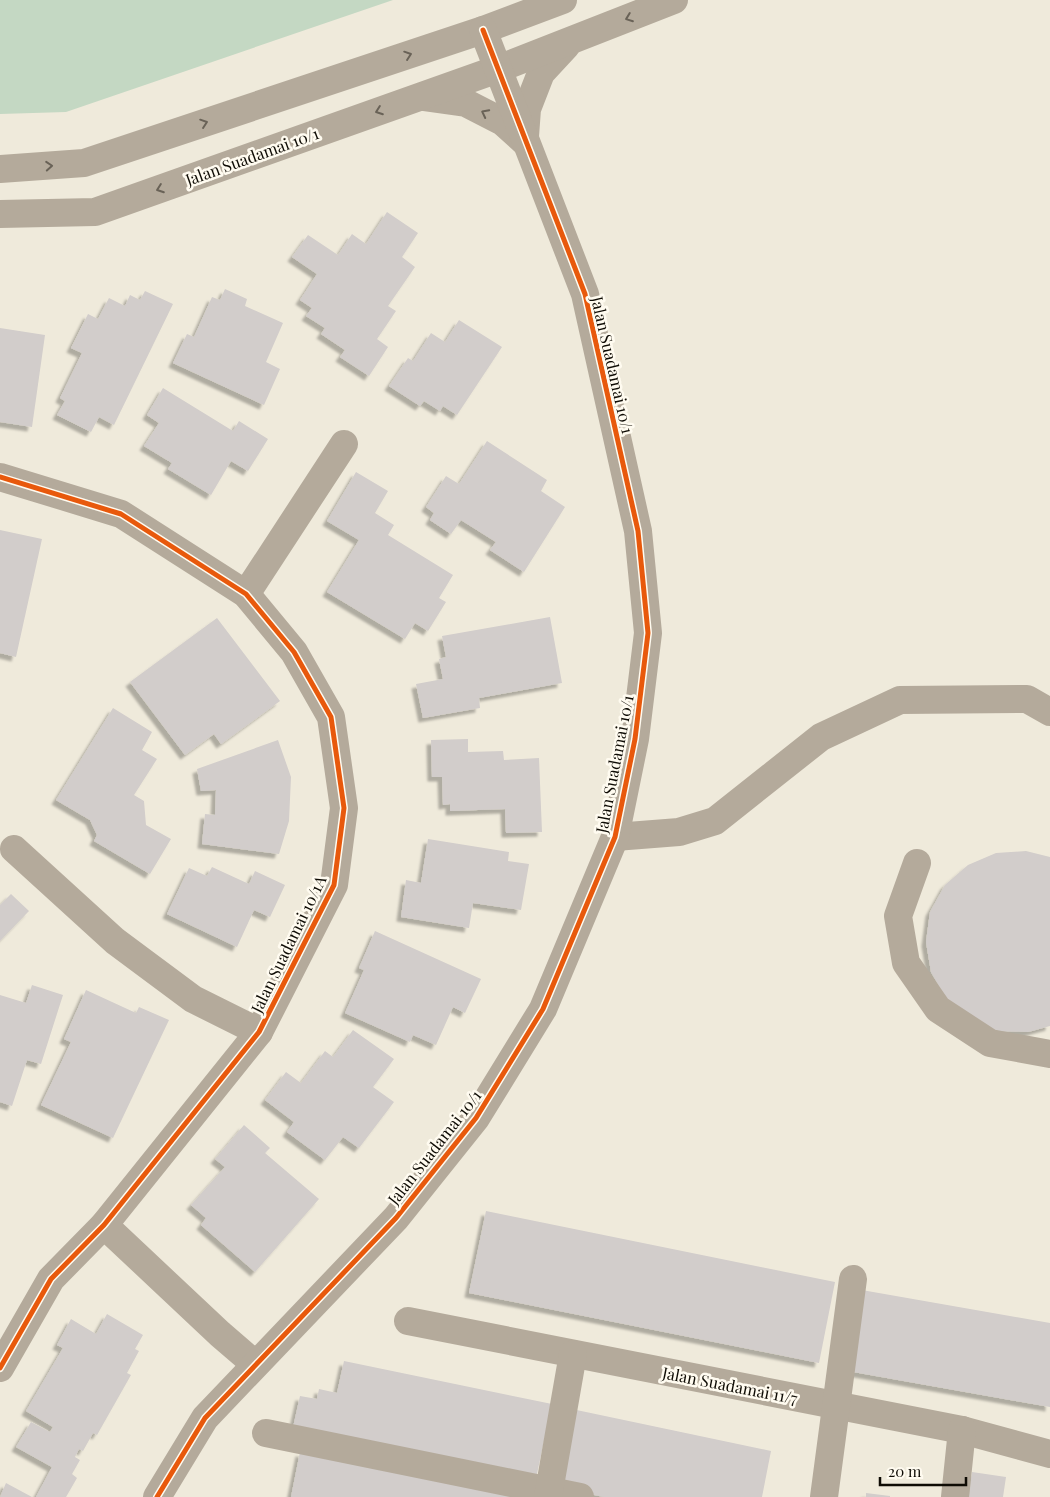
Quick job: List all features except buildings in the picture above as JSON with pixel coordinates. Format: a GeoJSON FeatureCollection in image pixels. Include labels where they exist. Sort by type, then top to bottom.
{"type":"FeatureCollection","features":[{"type":"Feature","properties":{"kind":"street"},"geometry":{"type":"LineString","coordinates":[[0,169],[84,164],[483,30],[563,0]]}},
{"type":"Feature","properties":{"kind":"street","name":"Jalan Suadamai 10/1"},"geometry":{"type":"LineString","coordinates":[[0,214],[95,212],[498,69],[674,0]]}},
{"type":"Feature","properties":{"kind":"street","name":"Jalan Suadamai 10/1"},"geometry":{"type":"LineString","coordinates":[[157,1497],[205,1418],[396,1218],[476,1118],[544,1009],[615,837],[635,739],[648,633],[638,531],[585,294],[483,30]]}},
{"type":"Feature","properties":{"kind":"street"},"geometry":{"type":"LineString","coordinates":[[524,140],[526,109],[541,73],[572,40]]}},
{"type":"Feature","properties":{"kind":"street"},"geometry":{"type":"LineString","coordinates":[[418,97],[466,103],[503,122],[524,140]]}},
{"type":"Feature","properties":{"kind":"street"},"geometry":{"type":"LineString","coordinates":[[246,594],[344,444]]}},
{"type":"Feature","properties":{"kind":"street","name":"Jalan Suadamai 10/1A"},"geometry":{"type":"LineString","coordinates":[[0,478],[121,514],[246,594],[294,652],[331,717],[344,808],[334,885],[258,1032],[104,1225],[51,1279],[0,1368]]}},
{"type":"Feature","properties":{"kind":"street"},"geometry":{"type":"LineString","coordinates":[[615,837],[679,832],[715,821],[821,737],[900,700],[1027,699],[1050,712]]}},
{"type":"Feature","properties":{"kind":"street"},"geometry":{"type":"LineString","coordinates":[[14,849],[115,941],[193,999],[258,1032]]}},
{"type":"Feature","properties":{"kind":"street"},"geometry":{"type":"LineString","coordinates":[[917,862],[898,916],[906,963],[938,1009],[990,1043],[1050,1054]]}},
{"type":"Feature","properties":{"kind":"street"},"geometry":{"type":"LineString","coordinates":[[104,1225],[220,1334],[255,1364]]}},
{"type":"Feature","properties":{"kind":"street"},"geometry":{"type":"LineString","coordinates":[[824,1497],[834,1406],[853,1279]]}},
{"type":"Feature","properties":{"kind":"street","name":"Jalan Suadamai 11/7"},"geometry":{"type":"LineString","coordinates":[[408,1321],[962,1430],[1050,1454]]}},
{"type":"Feature","properties":{"kind":"street"},"geometry":{"type":"LineString","coordinates":[[548,1494],[573,1354]]}},
{"type":"Feature","properties":{"kind":"street"},"geometry":{"type":"LineString","coordinates":[[955,1497],[962,1430]]}},
{"type":"Feature","properties":{"kind":"street"},"geometry":{"type":"LineString","coordinates":[[266,1433],[548,1494],[580,1497]]}},
{"type":"Feature","properties":{"kind":"green space"},"geometry":{"type":"Polygon","coordinates":[[[0,0],[393,0],[66,112],[0,114],[0,0]]]}},
{"type":"Feature","properties":{"kind":"cycle path"},"geometry":{"type":"LineString","coordinates":[[157,1497],[205,1418],[396,1218],[476,1118],[543,1009],[615,837],[635,739],[648,633],[638,531],[585,294],[483,30]]}},
{"type":"Feature","properties":{"kind":"cycle path"},"geometry":{"type":"LineString","coordinates":[[0,477],[121,514],[246,594],[294,652],[331,717],[344,808],[334,885],[259,1032],[104,1225],[51,1279],[0,1368]]}}]}
